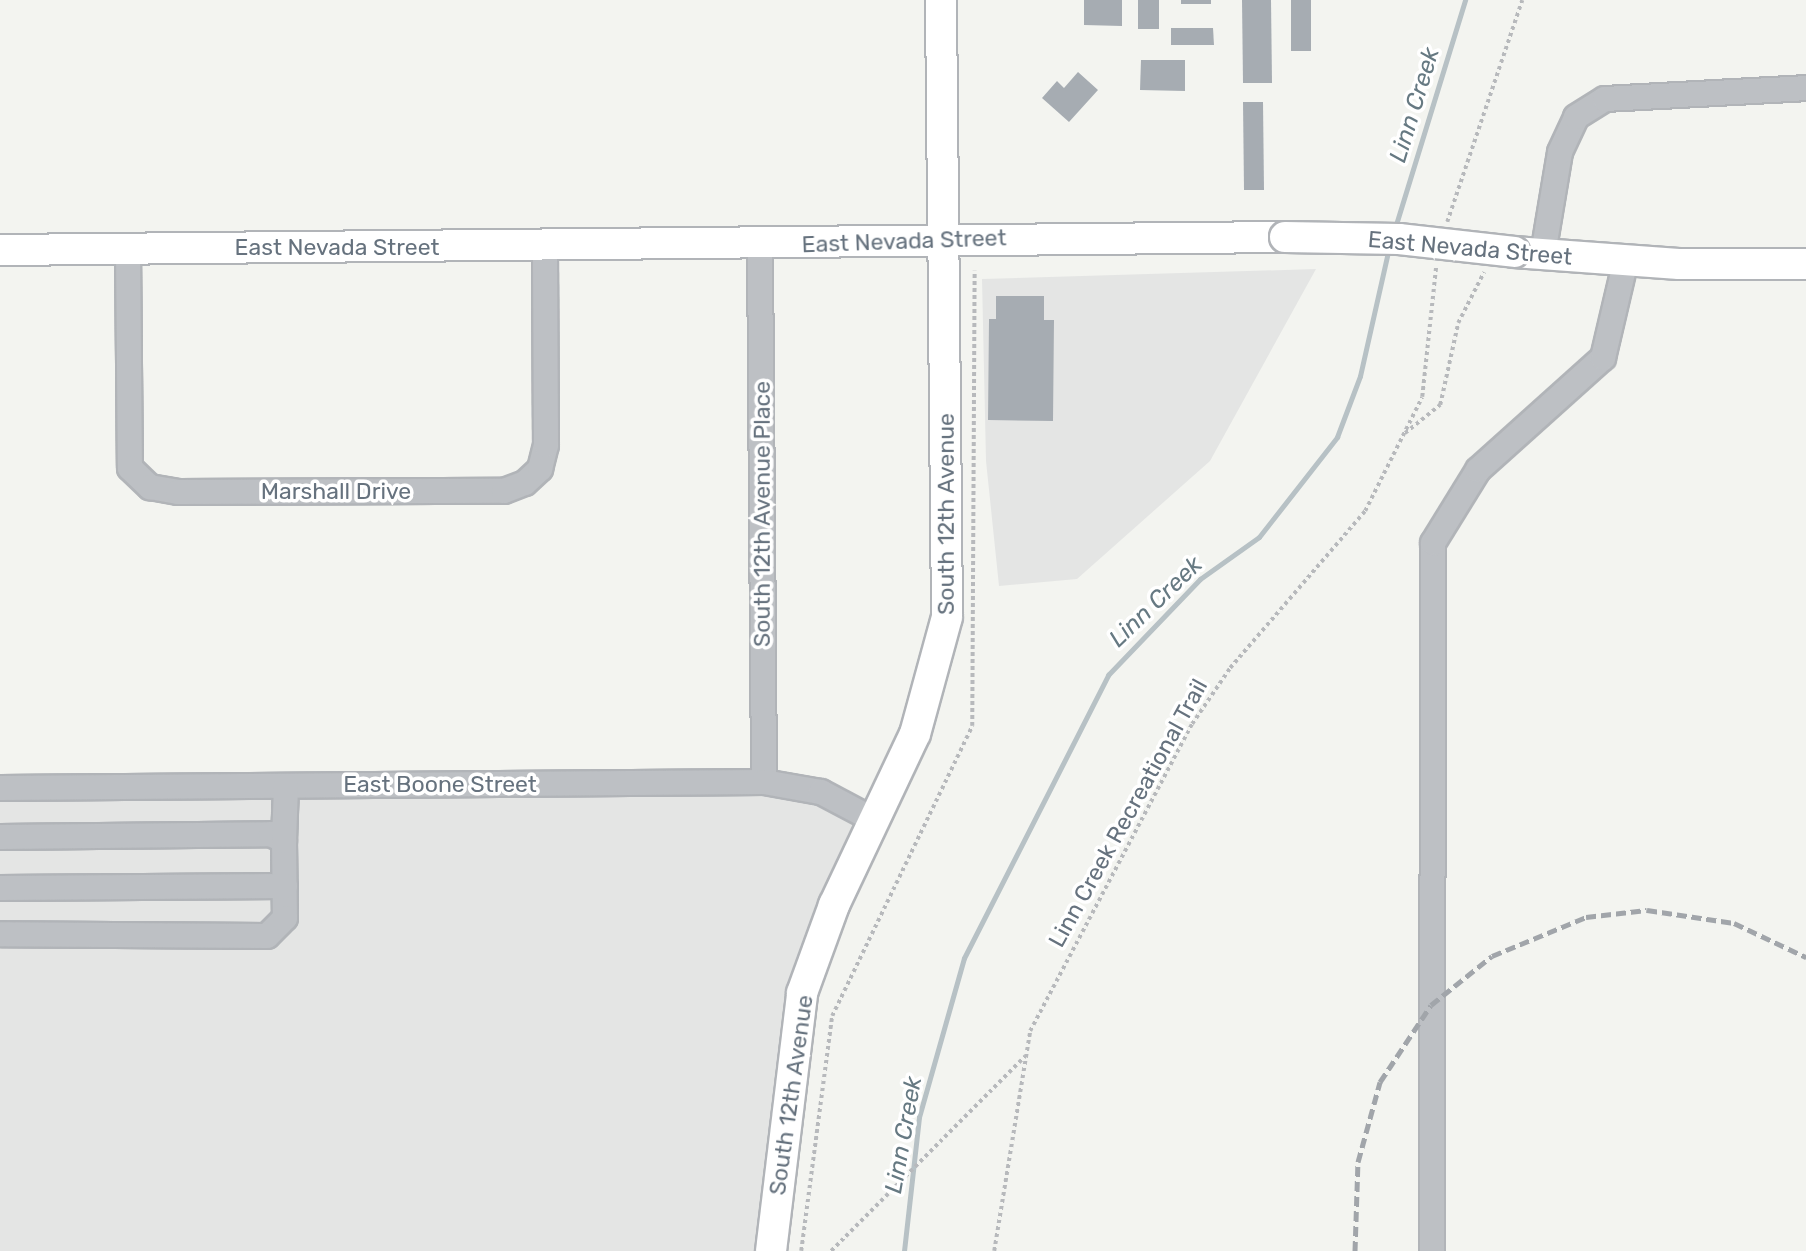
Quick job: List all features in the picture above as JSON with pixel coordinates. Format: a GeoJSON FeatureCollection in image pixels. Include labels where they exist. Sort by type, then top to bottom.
{"type":"FeatureCollection","features":[{"type":"Feature","properties":{"kind":"main road","name":"South 12th Avenue"},"geometry":{"type":"LineString","coordinates":[[771,1251],[802,993],[872,819],[915,734],[947,617],[947,237],[941,0]]}},
{"type":"Feature","properties":{"kind":"main road","name":"East Nevada Street"},"geometry":{"type":"LineString","coordinates":[[0,250],[760,247],[947,237],[1285,237],[1399,239],[1626,260],[1806,264]]}},
{"type":"Feature","properties":{"kind":"street"},"geometry":{"type":"LineString","coordinates":[[1528,253],[1560,152],[1576,117],[1605,99],[1806,88]]}},
{"type":"Feature","properties":{"kind":"street","name":"Marshall Drive"},"geometry":{"type":"LineString","coordinates":[[128,248],[130,468],[150,487],[191,492],[504,491],[525,483],[540,469],[546,445],[545,246]]}},
{"type":"Feature","properties":{"kind":"street","name":"South 12th Avenue Place"},"geometry":{"type":"LineString","coordinates":[[760,247],[764,782]]}},
{"type":"Feature","properties":{"kind":"street"},"geometry":{"type":"LineString","coordinates":[[1432,1251],[1433,543],[1478,470],[1603,358],[1626,260]]}},
{"type":"Feature","properties":{"kind":"street","name":"East Boone Street"},"geometry":{"type":"LineString","coordinates":[[0,788],[764,782],[821,792],[872,819]]}},
{"type":"Feature","properties":{"kind":"street"},"geometry":{"type":"LineString","coordinates":[[0,934],[267,936],[285,918],[286,786]]}},
{"type":"Feature","properties":{"kind":"street"},"geometry":{"type":"LineString","coordinates":[[0,837],[271,834],[284,841]]}},
{"type":"Feature","properties":{"kind":"street"},"geometry":{"type":"LineString","coordinates":[[0,888],[285,886]]}},
{"type":"Feature","properties":{"kind":"path"},"geometry":{"type":"LineString","coordinates":[[1445,231],[1522,0]]}},
{"type":"Feature","properties":{"kind":"path","name":"Linn Creek Recreational Trail"},"geometry":{"type":"LineString","coordinates":[[994,1251],[1030,1031],[1192,723],[1230,668],[1365,511],[1422,397],[1438,254]]}},
{"type":"Feature","properties":{"kind":"path"},"geometry":{"type":"LineString","coordinates":[[1405,433],[1440,405],[1458,323],[1483,272]]}},
{"type":"Feature","properties":{"kind":"path"},"geometry":{"type":"LineString","coordinates":[[831,1251],[1027,1055]]}},
{"type":"Feature","properties":{"kind":"shaded area"},"geometry":{"type":"Polygon","coordinates":[[[1316,269],[1210,461],[1077,579],[999,586],[986,461],[982,279],[1316,269]]]}},
{"type":"Feature","properties":{"kind":"shaded area"},"geometry":{"type":"Polygon","coordinates":[[[764,782],[872,819],[802,993],[771,1251],[0,1251],[0,788],[764,782]]]}},
{"type":"Feature","properties":{"kind":"building"},"geometry":{"type":"Polygon","coordinates":[[[1084,0],[1122,0],[1122,26],[1084,25],[1084,0]]]}},
{"type":"Feature","properties":{"kind":"building"},"geometry":{"type":"Polygon","coordinates":[[[1138,0],[1159,0],[1159,29],[1138,29],[1138,0]]]}},
{"type":"Feature","properties":{"kind":"building"},"geometry":{"type":"Polygon","coordinates":[[[1181,0],[1211,0],[1211,4],[1181,4],[1181,0]]]}},
{"type":"Feature","properties":{"kind":"building"},"geometry":{"type":"Polygon","coordinates":[[[1242,0],[1271,0],[1272,83],[1243,83],[1242,0]]]}},
{"type":"Feature","properties":{"kind":"building"},"geometry":{"type":"Polygon","coordinates":[[[1291,0],[1311,0],[1311,51],[1291,51],[1291,0]]]}},
{"type":"Feature","properties":{"kind":"building"},"geometry":{"type":"Polygon","coordinates":[[[1171,28],[1213,28],[1214,45],[1171,45],[1171,28]]]}},
{"type":"Feature","properties":{"kind":"building"},"geometry":{"type":"Polygon","coordinates":[[[1141,60],[1185,60],[1185,91],[1140,90],[1141,60]]]}},
{"type":"Feature","properties":{"kind":"building"},"geometry":{"type":"Polygon","coordinates":[[[1078,72],[1098,90],[1069,122],[1042,98],[1057,81],[1064,88],[1078,72]]]}},
{"type":"Feature","properties":{"kind":"building"},"geometry":{"type":"Polygon","coordinates":[[[1243,102],[1263,102],[1264,190],[1244,190],[1243,102]]]}},
{"type":"Feature","properties":{"kind":"building"},"geometry":{"type":"Polygon","coordinates":[[[996,296],[1044,296],[1044,320],[1054,320],[1053,421],[988,420],[989,319],[996,319],[996,296]]]}},
{"type":"Feature","properties":{"kind":"waterway","name":"Linn Creek"},"geometry":{"type":"LineString","coordinates":[[1394,231],[1465,0]]}},
{"type":"Feature","properties":{"kind":"waterway","name":"Linn Creek"},"geometry":{"type":"LineString","coordinates":[[904,1251],[919,1117],[964,958],[1108,675],[1200,579],[1259,537],[1337,437],[1360,376],[1389,247]]}},
{"type":"Feature","properties":{"kind":"railway"},"geometry":{"type":"LineString","coordinates":[[1355,1251],[1358,1162],[1380,1082],[1431,1005],[1492,956],[1586,917],[1647,910],[1734,923],[1806,957]]}}]}
